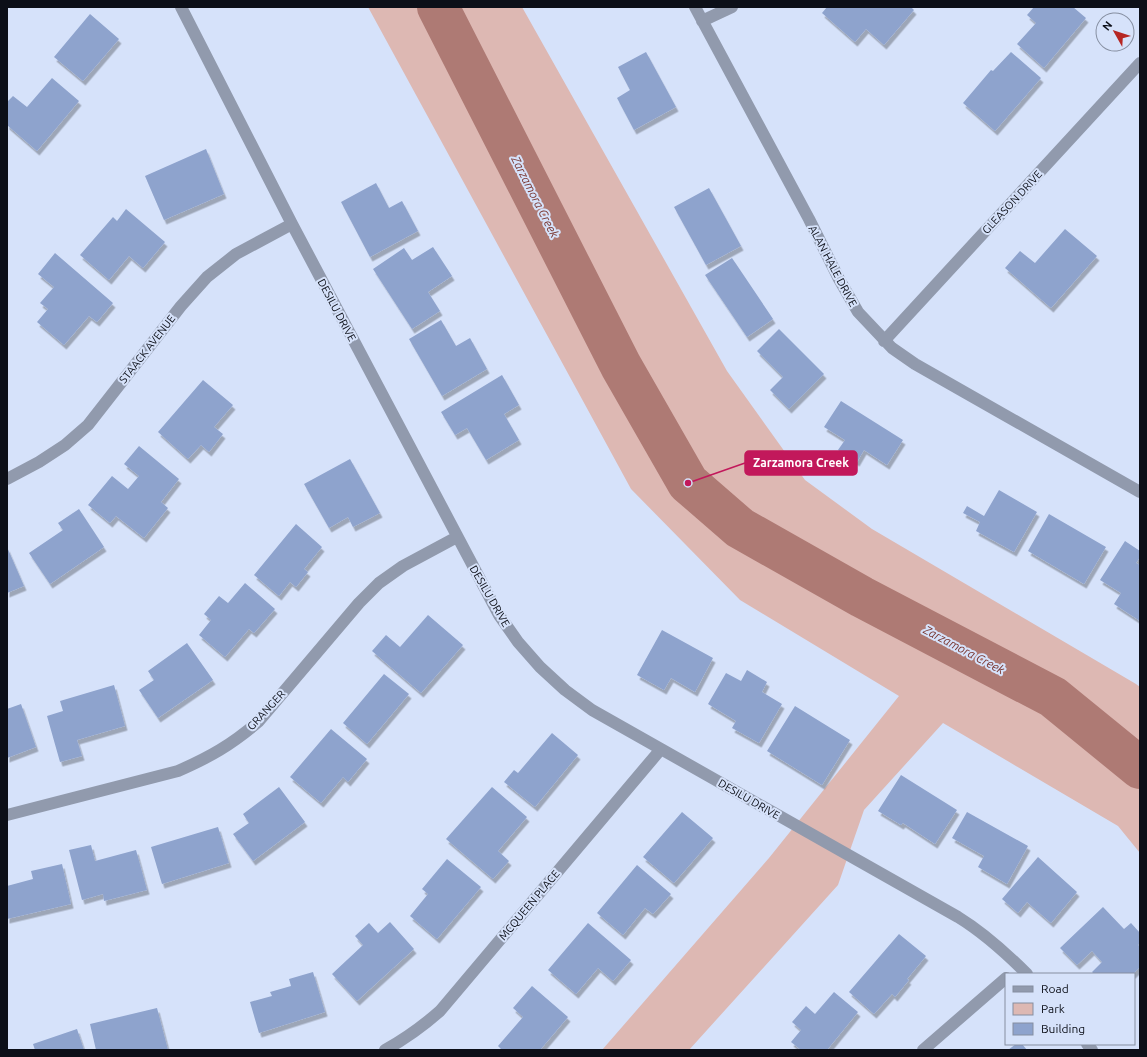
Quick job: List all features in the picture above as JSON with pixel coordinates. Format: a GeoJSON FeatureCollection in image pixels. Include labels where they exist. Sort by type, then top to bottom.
{"type":"FeatureCollection","features":[{"type":"Feature","properties":{"kind":"street","name":"DESILU DRIVE"},"geometry":{"type":"LineString","coordinates":[[181,7],[292,224],[457,537],[499,615],[518,642],[540,667],[565,690],[592,710],[958,917],[999,947],[1019,971]]}},
{"type":"Feature","properties":{"kind":"street","name":"ALAN HALE DRIVE"},"geometry":{"type":"LineString","coordinates":[[695,7],[809,218],[838,279],[858,312],[884,341],[915,364],[1140,492]]}},
{"type":"Feature","properties":{"kind":"street"},"geometry":{"type":"LineString","coordinates":[[702,21],[732,7]]}},
{"type":"Feature","properties":{"kind":"street","name":"GLEASON DRIVE"},"geometry":{"type":"LineString","coordinates":[[884,341],[1140,63]]}},
{"type":"Feature","properties":{"kind":"street","name":"STAACK AVENUE"},"geometry":{"type":"LineString","coordinates":[[7,479],[40,462],[88,425],[181,306],[207,277],[236,254],[292,224]]}},
{"type":"Feature","properties":{"kind":"street","name":"GRANGER"},"geometry":{"type":"LineString","coordinates":[[7,815],[170,774],[200,762],[221,751],[258,722],[359,603],[380,583],[402,566],[457,537]]}},
{"type":"Feature","properties":{"kind":"street","name":"MCQUEEN PLACE"},"geometry":{"type":"LineString","coordinates":[[386,1050],[421,1027],[440,1011],[661,749]]}},
{"type":"Feature","properties":{"kind":"street"},"geometry":{"type":"LineString","coordinates":[[923,1050],[1005,979]]}},
{"type":"Feature","properties":{"kind":"green space"},"geometry":{"type":"Polygon","coordinates":[[[368,7],[522,7],[727,371],[805,480],[872,529],[1140,687],[1140,853],[1118,826],[943,723],[864,810],[838,885],[689,1050],[602,1050],[769,858],[899,696],[740,600],[631,489],[368,7]]]}},
{"type":"Feature","properties":{"kind":"building"},"geometry":{"type":"Polygon","coordinates":[[[827,7],[911,7],[914,10],[884,45],[866,29],[855,42],[822,13],[827,7]]]}},
{"type":"Feature","properties":{"kind":"building"},"geometry":{"type":"Polygon","coordinates":[[[1034,7],[1073,7],[1086,18],[1044,68],[1017,44],[1036,23],[1027,15],[1034,7]]]}},
{"type":"Feature","properties":{"kind":"building"},"geometry":{"type":"Polygon","coordinates":[[[90,14],[119,39],[83,81],[54,57],[90,14]]]}},
{"type":"Feature","properties":{"kind":"building"},"geometry":{"type":"Polygon","coordinates":[[[646,52],[676,107],[634,130],[617,98],[630,90],[618,67],[646,52]]]}},
{"type":"Feature","properties":{"kind":"building"},"geometry":{"type":"Polygon","coordinates":[[[1011,52],[1041,78],[995,131],[963,103],[991,70],[993,71],[1011,52]]]}},
{"type":"Feature","properties":{"kind":"building"},"geometry":{"type":"Polygon","coordinates":[[[52,78],[79,101],[37,151],[7,125],[7,102],[13,96],[27,107],[52,78]]]}},
{"type":"Feature","properties":{"kind":"building"},"geometry":{"type":"Polygon","coordinates":[[[206,149],[224,194],[164,220],[145,176],[206,149]]]}},
{"type":"Feature","properties":{"kind":"building"},"geometry":{"type":"Polygon","coordinates":[[[376,183],[389,208],[402,201],[418,231],[370,257],[341,202],[376,183]]]}},
{"type":"Feature","properties":{"kind":"building"},"geometry":{"type":"Polygon","coordinates":[[[709,188],[741,246],[706,265],[674,207],[709,188]]]}},
{"type":"Feature","properties":{"kind":"building"},"geometry":{"type":"Polygon","coordinates":[[[126,209],[165,242],[143,268],[129,256],[109,280],[80,255],[113,217],[117,221],[126,209]]]}},
{"type":"Feature","properties":{"kind":"building"},"geometry":{"type":"Polygon","coordinates":[[[1065,229],[1097,256],[1051,308],[1005,268],[1020,251],[1035,263],[1065,229]]]}},
{"type":"Feature","properties":{"kind":"building"},"geometry":{"type":"Polygon","coordinates":[[[433,247],[452,276],[428,292],[440,311],[412,329],[373,269],[404,248],[412,260],[433,247]]]}},
{"type":"Feature","properties":{"kind":"building"},"geometry":{"type":"Polygon","coordinates":[[[55,253],[113,303],[97,322],[89,316],[64,345],[37,322],[48,309],[40,303],[54,287],[38,274],[55,253]]]}},
{"type":"Feature","properties":{"kind":"building"},"geometry":{"type":"Polygon","coordinates":[[[732,258],[773,319],[747,337],[705,275],[732,258]]]}},
{"type":"Feature","properties":{"kind":"building"},"geometry":{"type":"Polygon","coordinates":[[[441,320],[456,346],[470,338],[487,369],[442,396],[409,339],[441,320]]]}},
{"type":"Feature","properties":{"kind":"building"},"geometry":{"type":"Polygon","coordinates":[[[779,329],[824,374],[789,409],[770,390],[783,377],[757,351],[779,329]]]}},
{"type":"Feature","properties":{"kind":"building"},"geometry":{"type":"Polygon","coordinates":[[[502,375],[519,405],[504,414],[519,440],[486,460],[467,428],[455,435],[441,412],[502,375]]]}},
{"type":"Feature","properties":{"kind":"building"},"geometry":{"type":"Polygon","coordinates":[[[203,380],[233,405],[214,427],[223,434],[209,452],[201,445],[188,459],[158,432],[203,380]]]}},
{"type":"Feature","properties":{"kind":"building"},"geometry":{"type":"Polygon","coordinates":[[[841,401],[903,440],[887,465],[864,450],[857,462],[838,450],[845,440],[824,427],[841,401]]]}},
{"type":"Feature","properties":{"kind":"building"},"geometry":{"type":"Polygon","coordinates":[[[139,446],[179,479],[161,502],[168,508],[144,538],[116,516],[110,523],[88,505],[112,476],[128,489],[139,476],[124,464],[139,446]]]}},
{"type":"Feature","properties":{"kind":"building"},"geometry":{"type":"Polygon","coordinates":[[[350,459],[380,513],[353,527],[348,517],[329,528],[304,484],[350,459]]]}},
{"type":"Feature","properties":{"kind":"building"},"geometry":{"type":"Polygon","coordinates":[[[999,490],[1037,512],[1014,552],[976,531],[980,522],[963,513],[967,506],[984,516],[999,490]]]}},
{"type":"Feature","properties":{"kind":"building"},"geometry":{"type":"Polygon","coordinates":[[[79,509],[104,547],[50,584],[29,553],[63,530],[58,523],[79,509]]]}},
{"type":"Feature","properties":{"kind":"building"},"geometry":{"type":"Polygon","coordinates":[[[1049,514],[1106,547],[1084,584],[1028,551],[1049,514]]]}},
{"type":"Feature","properties":{"kind":"building"},"geometry":{"type":"Polygon","coordinates":[[[296,524],[322,547],[304,569],[308,572],[296,587],[290,582],[279,596],[254,575],[296,524]]]}},
{"type":"Feature","properties":{"kind":"building"},"geometry":{"type":"Polygon","coordinates":[[[1125,541],[1140,551],[1140,557],[1136,563],[1140,565],[1140,621],[1114,604],[1121,593],[1100,580],[1125,541]]]}},
{"type":"Feature","properties":{"kind":"building"},"geometry":{"type":"Polygon","coordinates":[[[7,547],[24,586],[7,593],[7,547]]]}},
{"type":"Feature","properties":{"kind":"building"},"geometry":{"type":"Polygon","coordinates":[[[245,583],[275,609],[254,633],[249,629],[225,657],[199,635],[211,620],[204,614],[219,596],[228,603],[245,583]]]}},
{"type":"Feature","properties":{"kind":"building"},"geometry":{"type":"Polygon","coordinates":[[[428,615],[463,645],[421,693],[372,651],[386,635],[400,647],[428,615]]]}},
{"type":"Feature","properties":{"kind":"building"},"geometry":{"type":"Polygon","coordinates":[[[662,630],[713,658],[695,692],[671,678],[664,690],[637,675],[662,630]]]}},
{"type":"Feature","properties":{"kind":"building"},"geometry":{"type":"Polygon","coordinates":[[[187,643],[213,680],[158,718],[139,690],[154,680],[148,671],[187,643]]]}},
{"type":"Feature","properties":{"kind":"building"},"geometry":{"type":"Polygon","coordinates":[[[747,670],[767,682],[762,692],[782,704],[759,743],[732,728],[736,721],[708,704],[726,673],[741,681],[747,670]]]}},
{"type":"Feature","properties":{"kind":"building"},"geometry":{"type":"Polygon","coordinates":[[[384,674],[409,694],[367,744],[343,723],[384,674]]]}},
{"type":"Feature","properties":{"kind":"building"},"geometry":{"type":"Polygon","coordinates":[[[114,685],[125,726],[77,740],[82,756],[60,762],[47,716],[63,711],[60,701],[114,685]]]}},
{"type":"Feature","properties":{"kind":"building"},"geometry":{"type":"Polygon","coordinates":[[[21,704],[36,747],[7,758],[7,709],[21,704]]]}},
{"type":"Feature","properties":{"kind":"building"},"geometry":{"type":"Polygon","coordinates":[[[795,706],[850,740],[822,785],[767,751],[795,706]]]}},
{"type":"Feature","properties":{"kind":"building"},"geometry":{"type":"Polygon","coordinates":[[[331,729],[367,759],[348,782],[343,777],[321,803],[290,777],[331,729]]]}},
{"type":"Feature","properties":{"kind":"building"},"geometry":{"type":"Polygon","coordinates":[[[552,733],[578,755],[535,807],[504,782],[514,770],[518,773],[552,733]]]}},
{"type":"Feature","properties":{"kind":"building"},"geometry":{"type":"Polygon","coordinates":[[[901,775],[957,810],[935,844],[903,823],[901,825],[878,811],[901,775]]]}},
{"type":"Feature","properties":{"kind":"building"},"geometry":{"type":"Polygon","coordinates":[[[279,787],[305,822],[253,861],[233,834],[249,823],[243,814],[279,787]]]}},
{"type":"Feature","properties":{"kind":"building"},"geometry":{"type":"Polygon","coordinates":[[[492,787],[527,817],[498,851],[509,861],[493,879],[446,839],[492,787]]]}},
{"type":"Feature","properties":{"kind":"building"},"geometry":{"type":"Polygon","coordinates":[[[682,812],[713,838],[674,883],[643,857],[682,812]]]}},
{"type":"Feature","properties":{"kind":"building"},"geometry":{"type":"Polygon","coordinates":[[[967,812],[1028,846],[1007,884],[978,867],[984,856],[952,838],[967,812]]]}},
{"type":"Feature","properties":{"kind":"building"},"geometry":{"type":"Polygon","coordinates":[[[218,827],[229,863],[162,884],[151,847],[218,827]]]}},
{"type":"Feature","properties":{"kind":"building"},"geometry":{"type":"Polygon","coordinates":[[[91,845],[95,861],[136,850],[147,890],[104,901],[103,894],[82,900],[69,850],[91,845]]]}},
{"type":"Feature","properties":{"kind":"building"},"geometry":{"type":"Polygon","coordinates":[[[1038,857],[1077,892],[1051,923],[1027,902],[1018,913],[1002,899],[1038,857]]]}},
{"type":"Feature","properties":{"kind":"building"},"geometry":{"type":"Polygon","coordinates":[[[447,859],[481,887],[437,939],[410,916],[428,894],[422,889],[447,859]]]}},
{"type":"Feature","properties":{"kind":"building"},"geometry":{"type":"Polygon","coordinates":[[[62,864],[71,904],[7,919],[7,886],[33,879],[31,871],[62,864]]]}},
{"type":"Feature","properties":{"kind":"building"},"geometry":{"type":"Polygon","coordinates":[[[637,865],[671,894],[653,914],[645,908],[623,935],[597,913],[637,865]]]}},
{"type":"Feature","properties":{"kind":"building"},"geometry":{"type":"Polygon","coordinates":[[[1103,907],[1124,929],[1131,923],[1140,933],[1140,943],[1138,945],[1140,947],[1140,967],[1134,973],[1093,973],[1092,972],[1102,962],[1092,951],[1077,965],[1060,948],[1103,907]]]}},
{"type":"Feature","properties":{"kind":"building"},"geometry":{"type":"Polygon","coordinates":[[[390,922],[414,949],[357,1001],[332,974],[363,945],[355,936],[369,923],[378,933],[390,922]]]}},
{"type":"Feature","properties":{"kind":"building"},"geometry":{"type":"Polygon","coordinates":[[[588,923],[631,960],[613,981],[598,968],[576,994],[548,970],[588,923]]]}},
{"type":"Feature","properties":{"kind":"building"},"geometry":{"type":"Polygon","coordinates":[[[899,934],[926,956],[907,979],[909,980],[895,997],[892,994],[874,1014],[849,992],[899,934]]]}},
{"type":"Feature","properties":{"kind":"building"},"geometry":{"type":"Polygon","coordinates":[[[313,972],[325,1012],[259,1033],[250,1002],[272,996],[270,992],[291,986],[289,979],[313,972]]]}},
{"type":"Feature","properties":{"kind":"building"},"geometry":{"type":"Polygon","coordinates":[[[532,986],[568,1017],[540,1050],[502,1050],[498,1046],[523,1017],[513,1008],[532,986]]]}},
{"type":"Feature","properties":{"kind":"building"},"geometry":{"type":"Polygon","coordinates":[[[834,992],[858,1012],[827,1050],[801,1050],[791,1042],[801,1030],[792,1022],[806,1006],[815,1014],[834,992]]]}},
{"type":"Feature","properties":{"kind":"building"},"geometry":{"type":"Polygon","coordinates":[[[157,1008],[168,1050],[96,1050],[90,1024],[157,1008]]]}},
{"type":"Feature","properties":{"kind":"building"},"geometry":{"type":"Polygon","coordinates":[[[77,1029],[84,1050],[35,1050],[33,1044],[77,1029]]]}},
{"type":"Feature","properties":{"kind":"building"},"geometry":{"type":"Polygon","coordinates":[[[1015,1045],[1023,1045],[1027,1050],[1008,1050],[1015,1045]]]}},
{"type":"Feature","properties":{"kind":"waterway","name":"Zarzamora Creek"},"geometry":{"type":"LineString","coordinates":[[438,7],[621,366],[688,483],[740,528],[862,597],[1053,697],[1140,768]]}},
{"type":"Feature","properties":{"kind":"place","name":"Zarzamora Creek"},"geometry":{"type":"Point","coordinates":[688,483]}}]}
